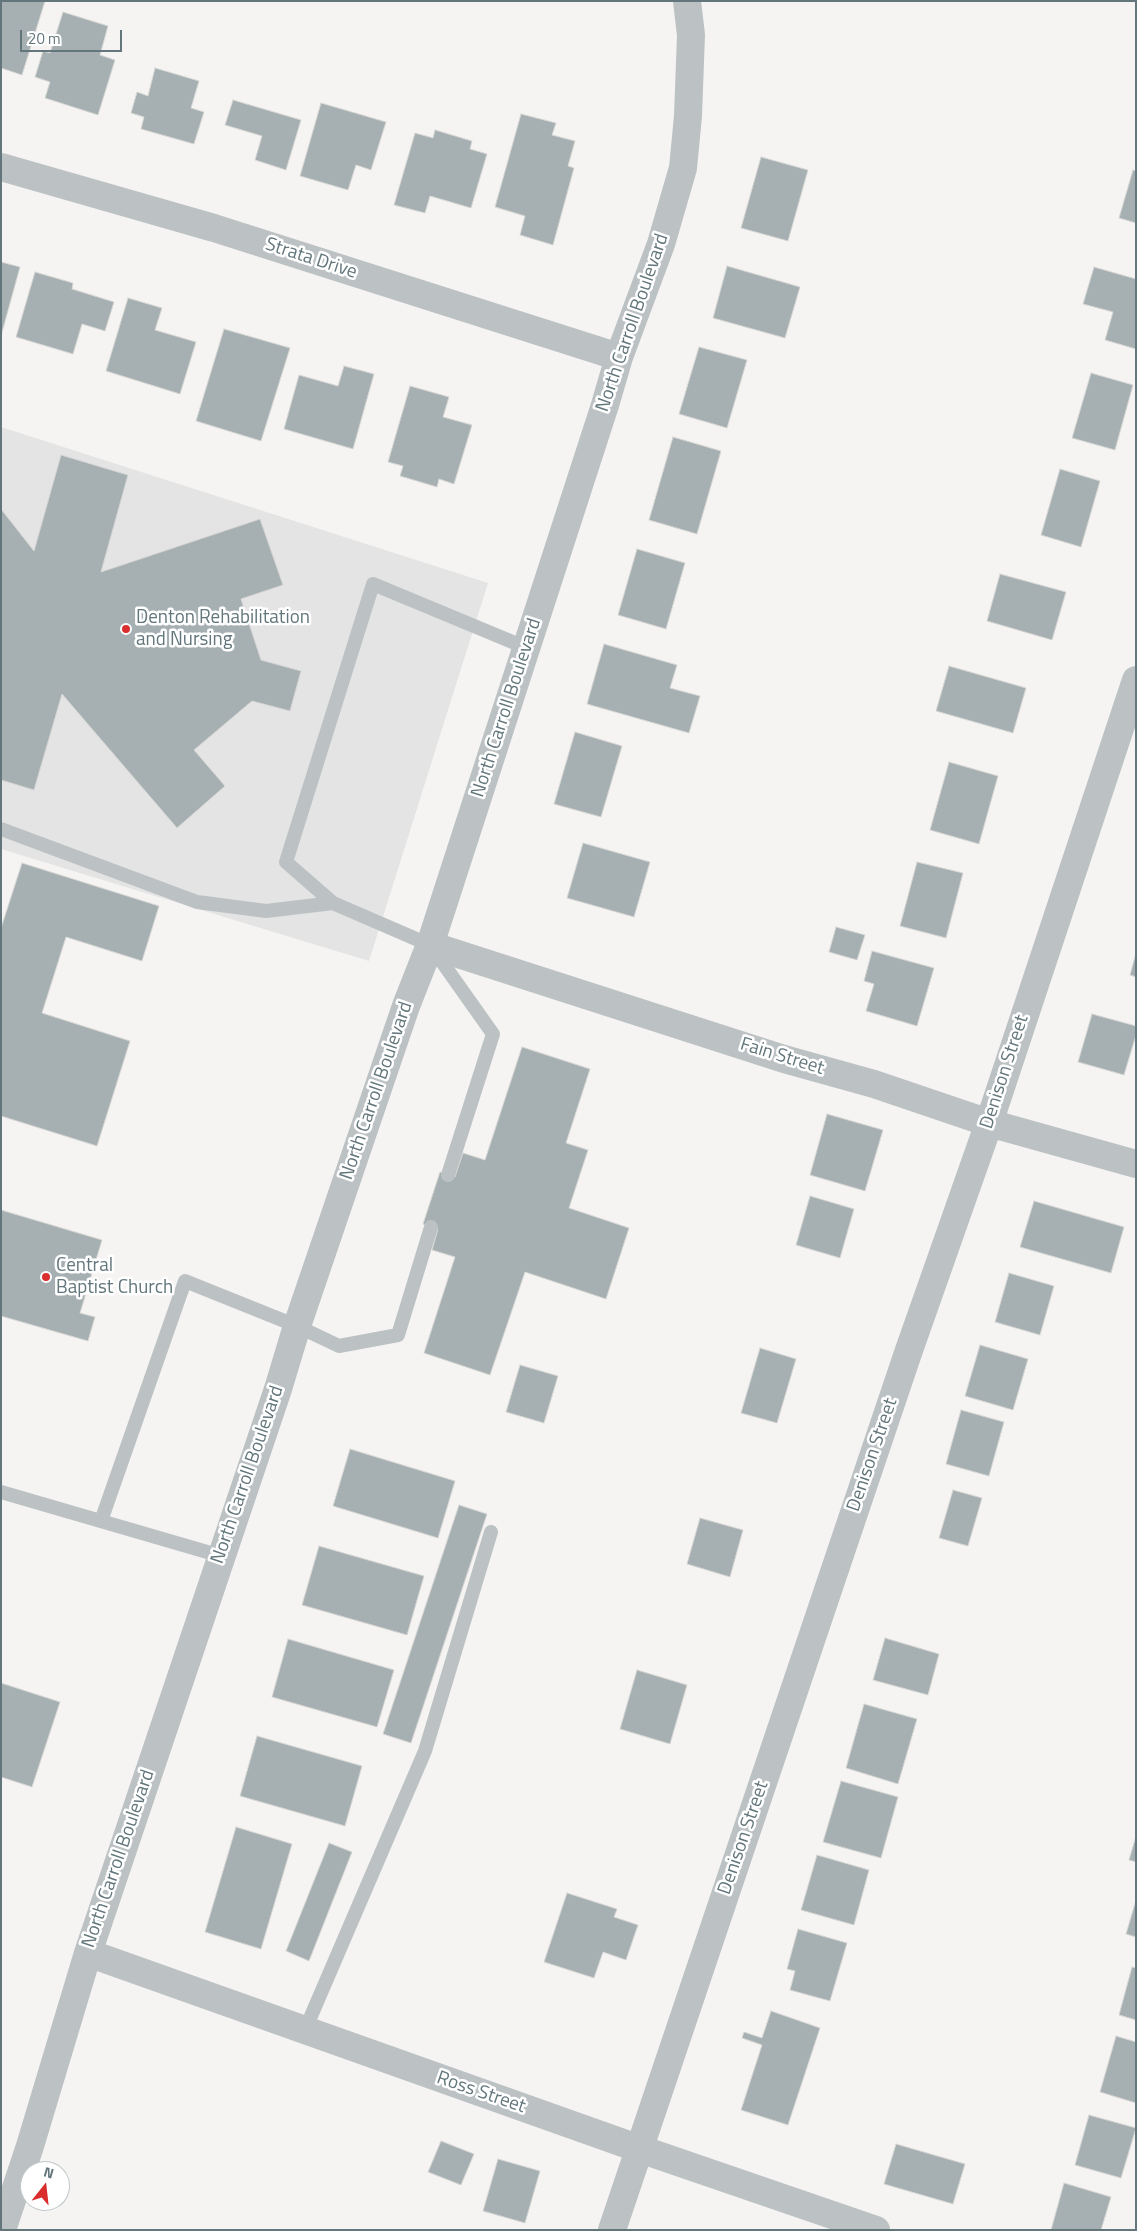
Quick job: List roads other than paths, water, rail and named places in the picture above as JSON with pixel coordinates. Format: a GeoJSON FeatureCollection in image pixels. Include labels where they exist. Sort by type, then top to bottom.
{"type":"FeatureCollection","features":[{"type":"Feature","properties":{"kind":"street","name":"North Carroll Boulevard"},"geometry":{"type":"LineString","coordinates":[[24,2161],[88,1953],[297,1326],[406,1006],[430,945],[619,357],[661,244],[683,168],[688,116],[691,35],[687,1]]}},
{"type":"Feature","properties":{"kind":"street","name":"Strata Drive"},"geometry":{"type":"LineString","coordinates":[[1,167],[214,228],[619,357]]}},
{"type":"Feature","properties":{"kind":"street","name":"Denison Street"},"geometry":{"type":"LineString","coordinates":[[612,2230],[904,1362],[989,1123],[1136,680]]}},
{"type":"Feature","properties":{"kind":"street","name":"Fain Street"},"geometry":{"type":"LineString","coordinates":[[430,945],[775,1056],[874,1084],[989,1123],[1136,1164]]}},
{"type":"Feature","properties":{"kind":"street","name":"Ross Street"},"geometry":{"type":"LineString","coordinates":[[88,1953],[640,2149],[876,2230]]}},
{"type":"Feature","properties":{"kind":"street","name":"North Carroll Boulevard"},"geometry":{"type":"LineString","coordinates":[[2,2230],[20,2174]]}},
{"type":"Feature","properties":{"kind":"street","name":"North Carroll Boulevard"},"geometry":{"type":"LineString","coordinates":[[15,2230],[20,2174]]}},
{"type":"Feature","properties":{"kind":"lane"},"geometry":{"type":"LineString","coordinates":[[448,1174],[493,1034],[430,945],[333,903],[286,862],[373,584],[527,648]]}},
{"type":"Feature","properties":{"kind":"lane"},"geometry":{"type":"LineString","coordinates":[[1,829],[197,902],[266,911],[333,903]]}},
{"type":"Feature","properties":{"kind":"lane"},"geometry":{"type":"LineString","coordinates":[[101,1522],[186,1281],[297,1326],[339,1346],[398,1335],[431,1227]]}},
{"type":"Feature","properties":{"kind":"lane"},"geometry":{"type":"LineString","coordinates":[[1,1492],[221,1556]]}},
{"type":"Feature","properties":{"kind":"lane"},"geometry":{"type":"LineString","coordinates":[[305,2030],[425,1751],[491,1532]]}},
{"type":"Feature","properties":{"kind":"place","name":"Denton Rehabilitation and Nursing"},"geometry":{"type":"Point","coordinates":[126,629]}},
{"type":"Feature","properties":{"kind":"place","name":"Central Baptist Church"},"geometry":{"type":"Point","coordinates":[46,1277]}}]}
